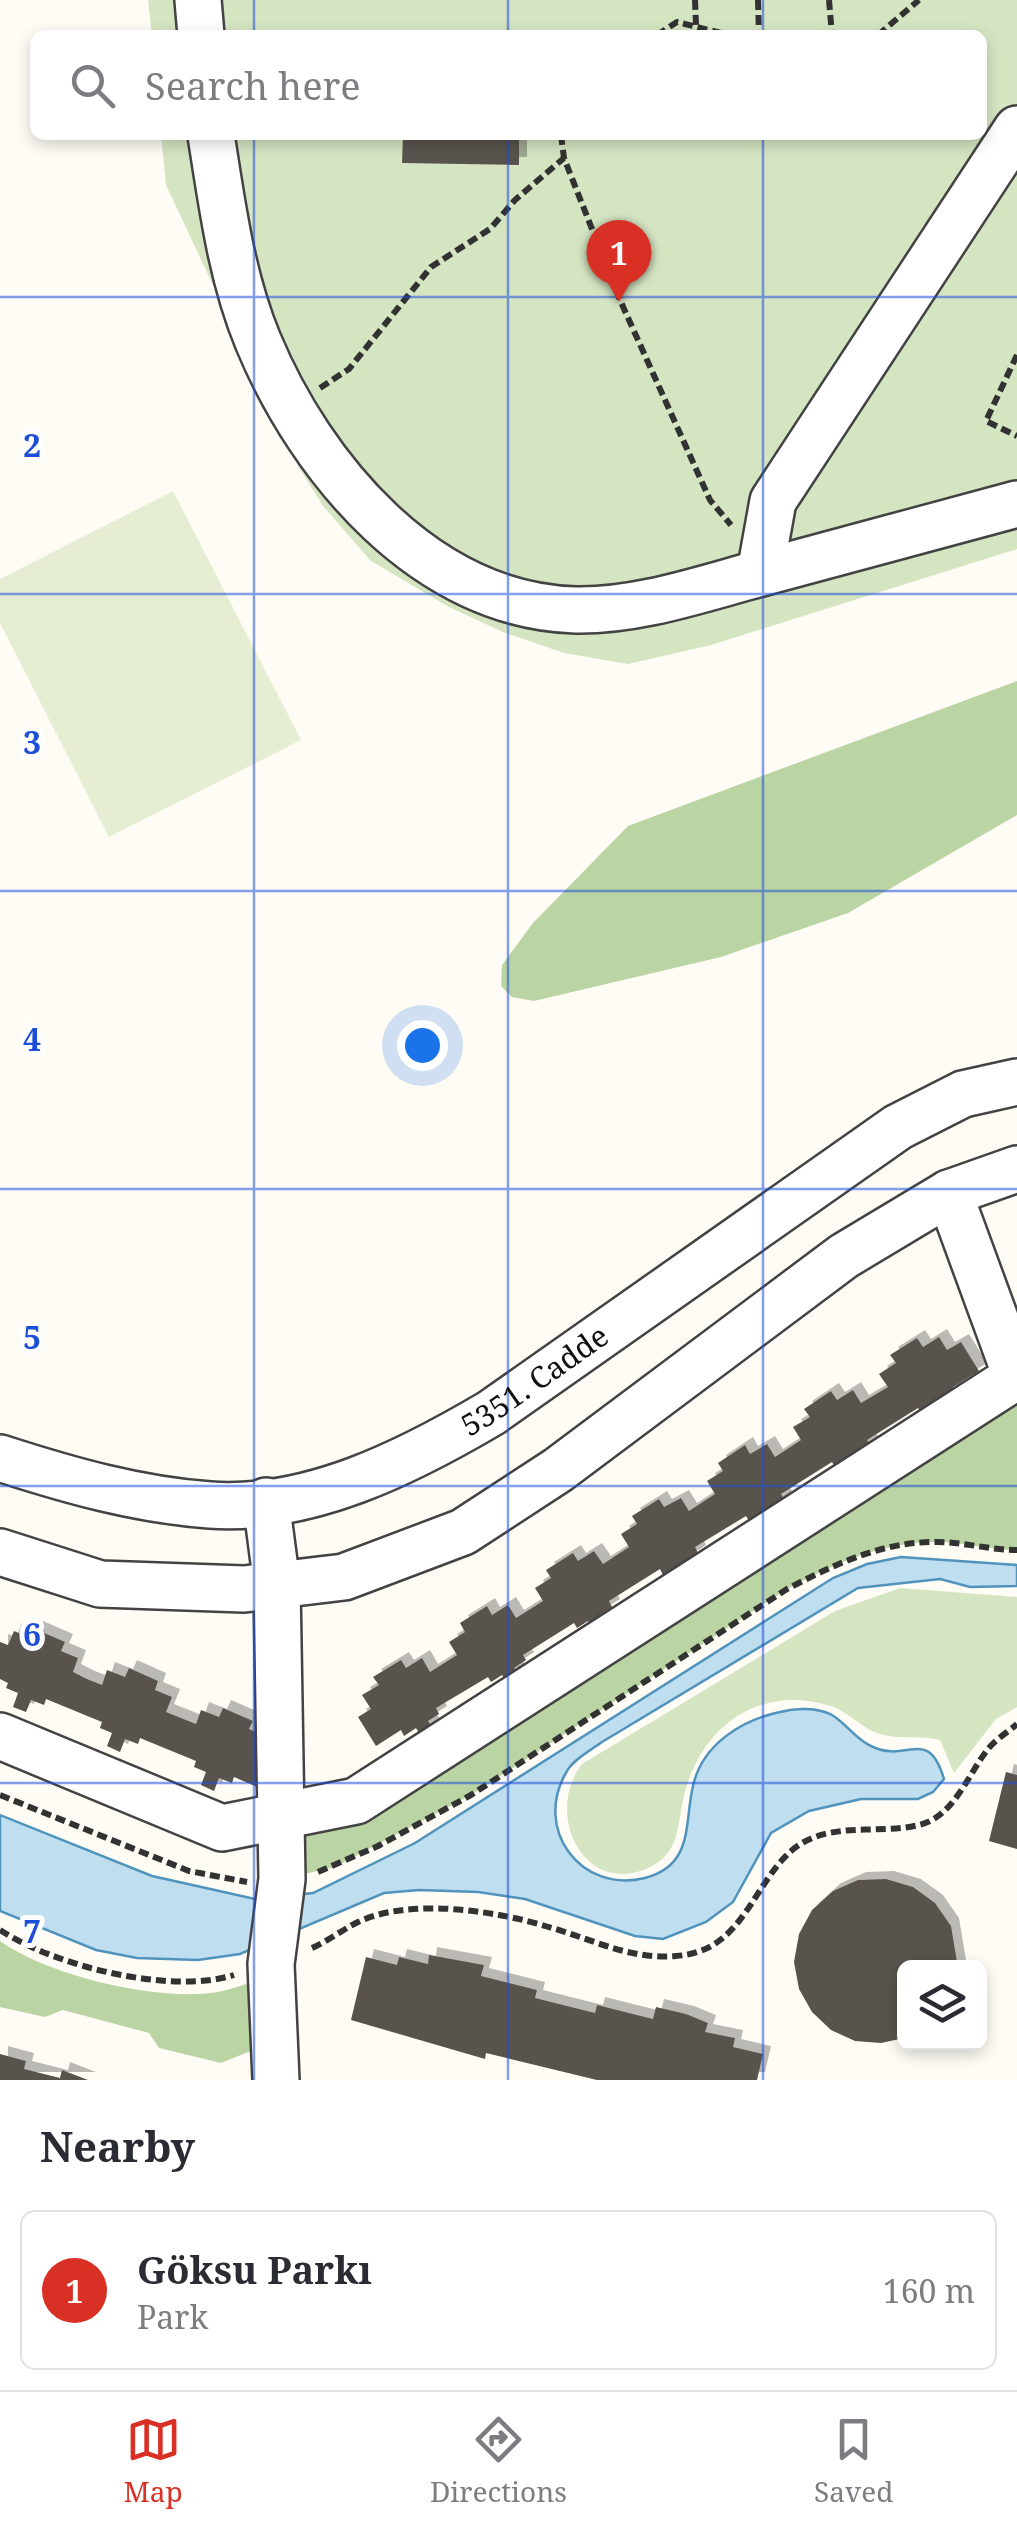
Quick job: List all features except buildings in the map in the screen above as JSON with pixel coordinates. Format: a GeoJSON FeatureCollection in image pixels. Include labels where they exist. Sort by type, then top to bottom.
{"type":"FeatureCollection","features":[{"type":"Feature","properties":{"kind":"street"},"geometry":{"type":"LineString","coordinates":[[198,0],[201,30]]}},
{"type":"Feature","properties":{"kind":"street"},"geometry":{"type":"LineString","coordinates":[[764,553],[774,500],[1017,130]]}},
{"type":"Feature","properties":{"kind":"street"},"geometry":{"type":"LineString","coordinates":[[212,140],[230,251],[257,338],[288,405],[351,492],[412,548],[470,584],[517,602],[577,610],[654,602],[764,553],[1017,504]]}},
{"type":"Feature","properties":{"kind":"street","name":"5351. Cadde"},"geometry":{"type":"LineString","coordinates":[[0,1458],[108,1489],[212,1505],[266,1501],[355,1481],[432,1448],[491,1414],[898,1127],[963,1094],[1017,1082]]}},
{"type":"Feature","properties":{"kind":"street"},"geometry":{"type":"LineString","coordinates":[[0,1552],[100,1584],[244,1589],[344,1577],[462,1532],[558,1470],[844,1256],[949,1193],[999,1172],[1017,1169]]}},
{"type":"Feature","properties":{"kind":"street"},"geometry":{"type":"LineString","coordinates":[[0,1736],[222,1828],[356,1802],[1017,1376],[949,1193]]}},
{"type":"Feature","properties":{"kind":"street"},"geometry":{"type":"LineString","coordinates":[[266,1501],[277,1585],[280,1890],[271,1958],[276,2080]]}},
{"type":"Feature","properties":{"kind":"path"},"geometry":{"type":"LineString","coordinates":[[695,0],[696,25]]}},
{"type":"Feature","properties":{"kind":"path"},"geometry":{"type":"LineString","coordinates":[[758,0],[760,30]]}},
{"type":"Feature","properties":{"kind":"path"},"geometry":{"type":"LineString","coordinates":[[830,0],[832,30]]}},
{"type":"Feature","properties":{"kind":"path"},"geometry":{"type":"LineString","coordinates":[[902,0],[902,14]]}},
{"type":"Feature","properties":{"kind":"path"},"geometry":{"type":"LineString","coordinates":[[884,30],[919,0]]}},
{"type":"Feature","properties":{"kind":"path"},"geometry":{"type":"LineString","coordinates":[[665,30],[677,22],[713,30]]}},
{"type":"Feature","properties":{"kind":"path"},"geometry":{"type":"LineString","coordinates":[[562,140],[564,158],[620,300],[710,500],[764,553]]}},
{"type":"Feature","properties":{"kind":"path"},"geometry":{"type":"LineString","coordinates":[[288,405],[349,369],[414,282],[490,229],[515,200],[564,158]]}},
{"type":"Feature","properties":{"kind":"path"},"geometry":{"type":"LineString","coordinates":[[1017,355],[986,420],[1017,436]]}},
{"type":"Feature","properties":{"kind":"path"},"geometry":{"type":"LineString","coordinates":[[0,1930],[41,1952],[149,1979],[224,1978],[271,1958],[324,1943],[359,1922],[392,1912],[474,1910],[548,1926],[636,1956],[691,1955],[719,1942],[747,1916],[783,1859],[806,1840],[867,1826],[918,1826],[938,1818],[990,1747],[1017,1724]]}},
{"type":"Feature","properties":{"kind":"green space"},"geometry":{"type":"Polygon","coordinates":[[[148,0],[1017,0],[1017,549],[711,645],[628,664],[564,653],[503,632],[449,607],[371,561],[323,506],[298,466],[166,185],[162,140],[987,140],[987,30],[151,30],[148,0]]]}},
{"type":"Feature","properties":{"kind":"green space"},"geometry":{"type":"Polygon","coordinates":[[[173,491],[301,740],[109,837],[0,623],[0,579],[173,491]]]}},
{"type":"Feature","properties":{"kind":"green space"},"geometry":{"type":"Polygon","coordinates":[[[1017,681],[1017,815],[848,913],[721,957],[534,1001],[512,997],[501,986],[502,965],[533,923],[628,826],[1017,681]]]}},
{"type":"Feature","properties":{"kind":"green space"},"geometry":{"type":"Polygon","coordinates":[[[1017,1376],[1017,1550],[943,1542],[912,1543],[839,1564],[787,1589],[471,1795],[335,1867],[282,1879],[305,1814],[1017,1376]]]}},
{"type":"Feature","properties":{"kind":"green space"},"geometry":{"type":"Polygon","coordinates":[[[900,1588],[1017,1597],[1017,1707],[996,1719],[954,1773],[940,1740],[880,1734],[827,1705],[776,1701],[733,1719],[701,1754],[690,1776],[672,1846],[661,1860],[628,1874],[607,1872],[590,1862],[577,1847],[569,1827],[567,1806],[571,1784],[582,1764],[835,1611],[900,1588]]]}},
{"type":"Feature","properties":{"kind":"green space"},"geometry":{"type":"Polygon","coordinates":[[[0,1941],[46,1965],[136,1989],[218,1992],[263,1978],[253,2050],[221,2063],[159,2048],[149,2033],[63,2010],[45,2017],[0,2007],[0,1941]]]}},
{"type":"Feature","properties":{"kind":"water"},"geometry":{"type":"Polygon","coordinates":[[[901,1557],[1017,1565],[1017,1586],[970,1587],[940,1579],[858,1588],[602,1742],[567,1771],[555,1814],[559,1835],[583,1866],[601,1876],[622,1880],[645,1878],[672,1863],[684,1841],[693,1786],[705,1758],[725,1737],[751,1721],[792,1710],[820,1711],[832,1715],[873,1747],[885,1751],[924,1750],[938,1763],[944,1779],[933,1792],[918,1799],[861,1799],[809,1811],[771,1833],[733,1902],[706,1922],[663,1939],[635,1936],[525,1899],[419,1890],[384,1893],[240,1954],[198,1960],[137,1958],[96,1950],[0,1911],[0,1815],[152,1876],[255,1899],[313,1893],[415,1843],[833,1578],[867,1564],[901,1557]]]}},
{"type":"Feature","properties":{"kind":"place","name":"Göksu Parkı"},"geometry":{"type":"Point","coordinates":[619,302]}}]}
